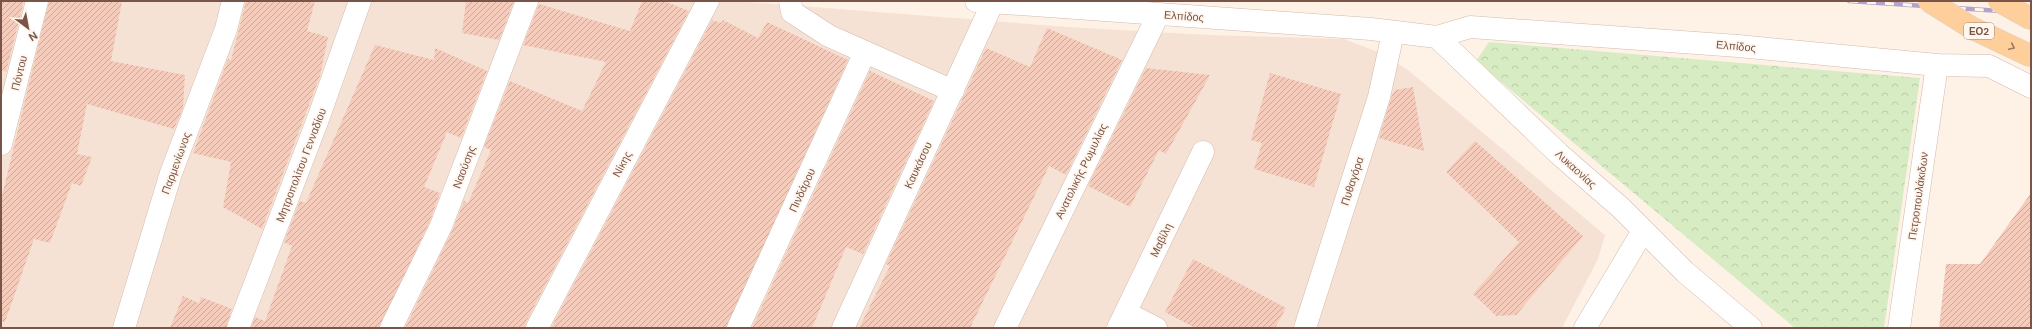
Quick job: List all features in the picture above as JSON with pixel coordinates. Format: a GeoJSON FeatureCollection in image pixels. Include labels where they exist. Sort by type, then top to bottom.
{"type":"FeatureCollection","features":[{"type":"Feature","properties":{"kind":"main road","name":"ΕΟ2"},"geometry":{"type":"LineString","coordinates":[[1929,1],[1972,28],[2031,56]]}},
{"type":"Feature","properties":{"kind":"main road"},"geometry":{"type":"LineString","coordinates":[[2000,1],[2031,19]]}},
{"type":"Feature","properties":{"kind":"street","name":"Πόντου"},"geometry":{"type":"LineString","coordinates":[[1,144],[37,1]]}},
{"type":"Feature","properties":{"kind":"street","name":"Παρμενίωνος"},"geometry":{"type":"LineString","coordinates":[[124,328],[171,173],[226,29],[233,1]]}},
{"type":"Feature","properties":{"kind":"street","name":"Μητροπολίτου Γενναδίου"},"geometry":{"type":"LineString","coordinates":[[238,328],[316,127],[360,1]]}},
{"type":"Feature","properties":{"kind":"street","name":"Ναούσης"},"geometry":{"type":"LineString","coordinates":[[391,328],[441,226],[526,1]]}},
{"type":"Feature","properties":{"kind":"street","name":"Νίκης"},"geometry":{"type":"LineString","coordinates":[[537,328],[708,1]]}},
{"type":"Feature","properties":{"kind":"street"},"geometry":{"type":"LineString","coordinates":[[790,1],[792,12],[829,36],[953,91]]}},
{"type":"Feature","properties":{"kind":"street","name":"Ελπίδος"},"geometry":{"type":"LineString","coordinates":[[984,2],[1371,29],[1393,33]]}},
{"type":"Feature","properties":{"kind":"street","name":"Καυκάσου"},"geometry":{"type":"LineString","coordinates":[[843,328],[953,91],[984,2]]}},
{"type":"Feature","properties":{"kind":"street","name":"Ανατολικής Ρωμυλίας"},"geometry":{"type":"LineString","coordinates":[[1005,328],[1158,14]]}},
{"type":"Feature","properties":{"kind":"street","name":"Ελπίδος"},"geometry":{"type":"LineString","coordinates":[[1437,37],[1470,27],[1738,46],[1937,65],[1989,66],[2031,87]]}},
{"type":"Feature","properties":{"kind":"street"},"geometry":{"type":"LineString","coordinates":[[1393,33],[1437,37]]}},
{"type":"Feature","properties":{"kind":"street","name":"Πυθαγόρα"},"geometry":{"type":"LineString","coordinates":[[1305,328],[1380,97],[1393,33]]}},
{"type":"Feature","properties":{"kind":"street","name":"Λυκαονίας"},"geometry":{"type":"LineString","coordinates":[[1437,37],[1559,154],[1621,208],[1685,272],[1751,328]]}},
{"type":"Feature","properties":{"kind":"street","name":"Πινδάρου"},"geometry":{"type":"LineString","coordinates":[[738,328],[865,52]]}},
{"type":"Feature","properties":{"kind":"street","name":"Πετροπουλάκιδων"},"geometry":{"type":"LineString","coordinates":[[1899,328],[1937,65]]}},
{"type":"Feature","properties":{"kind":"street","name":"Μαβίλη"},"geometry":{"type":"LineString","coordinates":[[1122,320],[1204,152]]}},
{"type":"Feature","properties":{"kind":"street"},"geometry":{"type":"LineString","coordinates":[[1585,328],[1643,231]]}},
{"type":"Feature","properties":{"kind":"street"},"geometry":{"type":"LineString","coordinates":[[1122,320],[1156,328]]}},
{"type":"Feature","properties":{"kind":"shaded area"},"geometry":{"type":"Polygon","coordinates":[[[1,1],[735,1],[1068,27],[1209,35],[1344,39],[1378,52],[1408,70],[1605,235],[1598,259],[1562,328],[1,328],[1,1]]]}},
{"type":"Feature","properties":{"kind":"green space"},"geometry":{"type":"Polygon","coordinates":[[[1489,42],[1920,78],[1884,328],[1795,328],[1476,61],[1489,42]]]}},
{"type":"Feature","properties":{"kind":"building"},"geometry":{"type":"Polygon","coordinates":[[[1,1],[24,1],[6,72],[1,70],[1,1]]]}},
{"type":"Feature","properties":{"kind":"building"},"geometry":{"type":"Polygon","coordinates":[[[49,1],[122,1],[111,61],[185,75],[183,108],[174,129],[87,104],[77,154],[92,157],[81,186],[72,183],[50,243],[34,239],[5,322],[1,321],[1,200],[49,1]]]}},
{"type":"Feature","properties":{"kind":"building"},"geometry":{"type":"Polygon","coordinates":[[[246,1],[315,1],[307,31],[328,37],[320,76],[262,229],[223,207],[231,162],[193,153],[228,59],[231,60],[246,1]]]}},
{"type":"Feature","properties":{"kind":"building"},"geometry":{"type":"Polygon","coordinates":[[[466,1],[514,1],[499,40],[462,33],[466,1]]]}},
{"type":"Feature","properties":{"kind":"building"},"geometry":{"type":"Polygon","coordinates":[[[642,1],[664,1],[689,11],[526,322],[525,328],[405,328],[452,231],[464,201],[468,203],[491,150],[484,147],[510,81],[582,111],[606,62],[523,45],[539,4],[630,31],[642,1]]]}},
{"type":"Feature","properties":{"kind":"building"},"geometry":{"type":"Polygon","coordinates":[[[712,20],[721,23],[723,20],[758,38],[767,22],[848,60],[726,328],[551,328],[712,20]]]}},
{"type":"Feature","properties":{"kind":"building"},"geometry":{"type":"Polygon","coordinates":[[[1047,28],[1122,60],[1066,175],[1049,166],[970,328],[859,328],[890,266],[886,264],[986,48],[1030,67],[1047,28]]]}},
{"type":"Feature","properties":{"kind":"building"},"geometry":{"type":"Polygon","coordinates":[[[375,45],[434,60],[435,48],[487,71],[461,138],[447,132],[424,187],[440,193],[430,221],[379,328],[251,328],[255,317],[265,321],[292,246],[284,242],[300,201],[306,203],[375,45]]]}},
{"type":"Feature","properties":{"kind":"building"},"geometry":{"type":"Polygon","coordinates":[[[1146,68],[1210,75],[1166,154],[1159,150],[1130,207],[1088,186],[1146,68]]]}},
{"type":"Feature","properties":{"kind":"building"},"geometry":{"type":"Polygon","coordinates":[[[870,71],[934,101],[863,254],[846,247],[812,328],[752,328],[870,71]]]}},
{"type":"Feature","properties":{"kind":"building"},"geometry":{"type":"Polygon","coordinates":[[[1270,73],[1341,94],[1314,187],[1254,169],[1262,143],[1251,140],[1270,73]]]}},
{"type":"Feature","properties":{"kind":"building"},"geometry":{"type":"Polygon","coordinates":[[[1413,87],[1424,151],[1379,138],[1392,95],[1395,90],[1413,87]]]}},
{"type":"Feature","properties":{"kind":"building"},"geometry":{"type":"Polygon","coordinates":[[[1475,141],[1583,236],[1516,315],[1496,316],[1473,294],[1519,242],[1446,172],[1475,141]]]}},
{"type":"Feature","properties":{"kind":"building"},"geometry":{"type":"Polygon","coordinates":[[[2031,193],[2031,328],[1939,328],[1946,264],[1980,264],[2031,193]]]}},
{"type":"Feature","properties":{"kind":"building"},"geometry":{"type":"Polygon","coordinates":[[[1193,259],[1286,308],[1275,328],[1195,328],[1165,312],[1193,259]]]}},
{"type":"Feature","properties":{"kind":"building"},"geometry":{"type":"Polygon","coordinates":[[[183,296],[199,303],[201,297],[232,309],[226,328],[170,328],[183,296]]]}},
{"type":"Feature","properties":{"kind":"railway"},"geometry":{"type":"LineString","coordinates":[[1849,1],[2031,13]]}}]}
